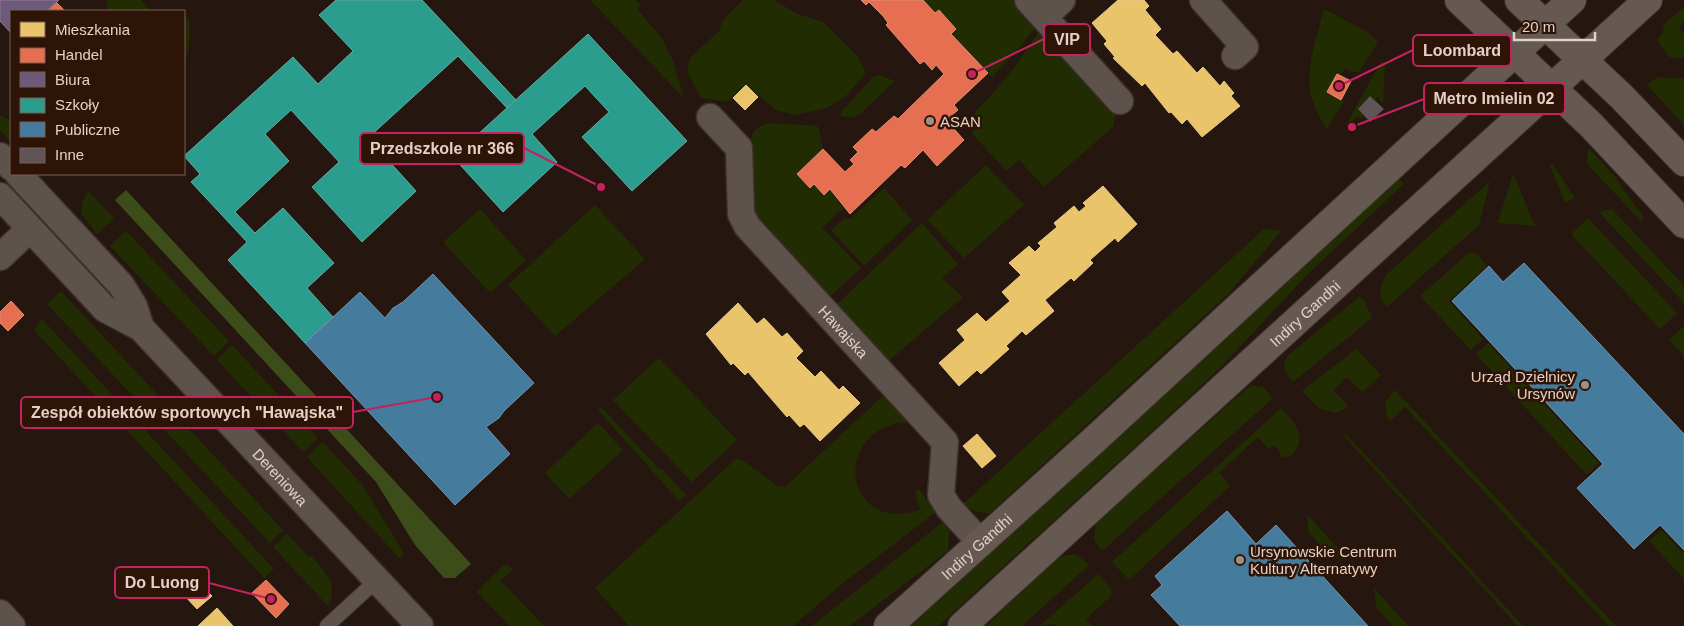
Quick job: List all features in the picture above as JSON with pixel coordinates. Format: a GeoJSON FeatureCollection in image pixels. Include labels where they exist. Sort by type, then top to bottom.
{"type":"FeatureCollection","features":[{"type":"Feature","properties":{"kind":"street"},"geometry":{"type":"LineString","coordinates":[[1203,0],[1245,47],[1235,56]]}},
{"type":"Feature","properties":{"kind":"street"},"geometry":{"type":"LineString","coordinates":[[1459,0],[1552,87],[1684,224]]}},
{"type":"Feature","properties":{"kind":"street"},"geometry":{"type":"LineString","coordinates":[[1519,0],[1583,59],[1684,162]]}},
{"type":"Feature","properties":{"kind":"street","name":"Indiry Gandhi"},"geometry":{"type":"LineString","coordinates":[[888,626],[981,543],[1572,0]]}},
{"type":"Feature","properties":{"kind":"street","name":"Indiry Gandhi"},"geometry":{"type":"LineString","coordinates":[[962,626],[1648,0]]}},
{"type":"Feature","properties":{"kind":"street"},"geometry":{"type":"LineString","coordinates":[[1045,6],[1120,101]]}},
{"type":"Feature","properties":{"kind":"street","name":"Hawajska"},"geometry":{"type":"LineString","coordinates":[[710,117],[739,148],[741,214],[747,226],[946,442],[941,495],[981,543]]}},
{"type":"Feature","properties":{"kind":"street"},"geometry":{"type":"LineString","coordinates":[[0,156],[10,166]]}},
{"type":"Feature","properties":{"kind":"street","name":"Dereniowa"},"geometry":{"type":"LineString","coordinates":[[19,175],[121,285],[134,306],[141,328]]}},
{"type":"Feature","properties":{"kind":"street","name":"Dereniowa"},"geometry":{"type":"LineString","coordinates":[[0,196],[104,309],[141,328],[420,626]]}},
{"type":"Feature","properties":{"kind":"street"},"geometry":{"type":"LineString","coordinates":[[0,257],[30,229]]}},
{"type":"Feature","properties":{"kind":"street"},"geometry":{"type":"LineString","coordinates":[[0,613],[12,626]]}},
{"type":"Feature","properties":{"kind":"lane"},"geometry":{"type":"LineString","coordinates":[[328,626],[377,580]]}},
{"type":"Feature","properties":{"kind":"green space"},"geometry":{"type":"Polygon","coordinates":[[[107,0],[141,0],[150,10],[107,10],[107,0]]]}},
{"type":"Feature","properties":{"kind":"green space"},"geometry":{"type":"Polygon","coordinates":[[[590,0],[636,0],[640,5],[637,9],[661,37],[673,61],[683,97],[590,0]]]}},
{"type":"Feature","properties":{"kind":"green space"},"geometry":{"type":"Polygon","coordinates":[[[743,0],[775,0],[795,13],[823,22],[858,57],[866,73],[846,96],[827,108],[795,115],[776,110],[746,85],[728,102],[701,98],[687,72],[690,58],[720,30],[722,21],[743,0]]]}},
{"type":"Feature","properties":{"kind":"green space"},"geometry":{"type":"Polygon","coordinates":[[[923,0],[1021,0],[1038,24],[1017,51],[992,77],[951,34],[956,28],[939,10],[935,13],[923,0]]]}},
{"type":"Feature","properties":{"kind":"green space"},"geometry":{"type":"Polygon","coordinates":[[[1684,7],[1684,20],[1679,30],[1684,33],[1684,58],[1669,57],[1657,40],[1665,30],[1662,26],[1684,7]]]}},
{"type":"Feature","properties":{"kind":"green space"},"geometry":{"type":"Polygon","coordinates":[[[1324,9],[1366,31],[1378,42],[1359,72],[1352,72],[1345,68],[1340,76],[1337,74],[1327,92],[1344,101],[1327,129],[1312,99],[1310,85],[1312,56],[1324,9]]]}},
{"type":"Feature","properties":{"kind":"green space"},"geometry":{"type":"Polygon","coordinates":[[[185,16],[189,21],[185,62],[185,16]]]}},
{"type":"Feature","properties":{"kind":"green space"},"geometry":{"type":"Polygon","coordinates":[[[1043,25],[1116,112],[1113,127],[1044,187],[1019,160],[1007,171],[971,133],[983,122],[975,115],[976,111],[1012,70],[1043,25]]]}},
{"type":"Feature","properties":{"kind":"green space"},"geometry":{"type":"Polygon","coordinates":[[[1381,62],[1385,64],[1383,103],[1377,97],[1375,100],[1370,96],[1358,109],[1364,116],[1361,119],[1358,116],[1345,127],[1381,62]]]}},
{"type":"Feature","properties":{"kind":"green space"},"geometry":{"type":"Polygon","coordinates":[[[879,75],[895,81],[860,114],[852,118],[841,116],[841,112],[873,77],[879,75]]]}},
{"type":"Feature","properties":{"kind":"green space"},"geometry":{"type":"Polygon","coordinates":[[[1658,77],[1684,79],[1684,125],[1647,85],[1658,77]]]}},
{"type":"Feature","properties":{"kind":"green space"},"geometry":{"type":"Polygon","coordinates":[[[0,115],[10,120],[10,141],[0,130],[0,115]]]}},
{"type":"Feature","properties":{"kind":"green space"},"geometry":{"type":"Polygon","coordinates":[[[772,123],[817,126],[823,149],[797,174],[809,188],[814,184],[824,195],[830,189],[840,199],[838,202],[844,208],[822,227],[861,268],[825,301],[769,238],[759,224],[748,197],[747,181],[751,138],[760,126],[772,123]]]}},
{"type":"Feature","properties":{"kind":"green space"},"geometry":{"type":"Polygon","coordinates":[[[1588,147],[1615,177],[1644,218],[1641,221],[1587,164],[1588,147]]]}},
{"type":"Feature","properties":{"kind":"green space"},"geometry":{"type":"Polygon","coordinates":[[[1552,163],[1575,198],[1565,203],[1549,164],[1552,163]]]}},
{"type":"Feature","properties":{"kind":"green space"},"geometry":{"type":"Polygon","coordinates":[[[986,165],[1024,205],[964,258],[927,220],[986,165]]]}},
{"type":"Feature","properties":{"kind":"green space"},"geometry":{"type":"Polygon","coordinates":[[[1513,173],[1535,226],[1498,223],[1513,173]]]}},
{"type":"Feature","properties":{"kind":"green space"},"geometry":{"type":"Polygon","coordinates":[[[1399,179],[1404,184],[1307,275],[1220,368],[1186,400],[938,626],[911,626],[1399,179]]]}},
{"type":"Feature","properties":{"kind":"green space"},"geometry":{"type":"Polygon","coordinates":[[[1490,181],[1479,225],[1387,307],[1382,300],[1380,291],[1386,275],[1490,181]]]}},
{"type":"Feature","properties":{"kind":"green space"},"geometry":{"type":"Polygon","coordinates":[[[884,188],[912,220],[864,266],[831,230],[845,218],[850,219],[884,188]]]}},
{"type":"Feature","properties":{"kind":"green space"},"geometry":{"type":"Polygon","coordinates":[[[126,190],[471,564],[455,578],[444,578],[415,545],[376,482],[115,200],[126,190]]]}},
{"type":"Feature","properties":{"kind":"green space"},"geometry":{"type":"Polygon","coordinates":[[[88,191],[114,218],[97,234],[81,213],[83,201],[88,191]]]}},
{"type":"Feature","properties":{"kind":"green space"},"geometry":{"type":"Polygon","coordinates":[[[595,205],[645,259],[555,336],[508,285],[595,205]]]}},
{"type":"Feature","properties":{"kind":"green space"},"geometry":{"type":"Polygon","coordinates":[[[480,209],[526,260],[490,293],[443,242],[480,209]]]}},
{"type":"Feature","properties":{"kind":"green space"},"geometry":{"type":"Polygon","coordinates":[[[1612,209],[1684,286],[1684,303],[1599,212],[1612,209]]]}},
{"type":"Feature","properties":{"kind":"green space"},"geometry":{"type":"Polygon","coordinates":[[[1588,218],[1677,313],[1660,329],[1571,234],[1588,218]]]}},
{"type":"Feature","properties":{"kind":"green space"},"geometry":{"type":"Polygon","coordinates":[[[922,223],[958,264],[942,278],[963,297],[885,364],[833,308],[922,223]]]}},
{"type":"Feature","properties":{"kind":"green space"},"geometry":{"type":"Polygon","coordinates":[[[1264,229],[1281,231],[1229,293],[989,514],[975,511],[963,504],[1264,229]]]}},
{"type":"Feature","properties":{"kind":"green space"},"geometry":{"type":"Polygon","coordinates":[[[126,231],[229,341],[214,356],[110,246],[126,231]]]}},
{"type":"Feature","properties":{"kind":"green space"},"geometry":{"type":"Polygon","coordinates":[[[1470,252],[1476,253],[1487,266],[1449,301],[1483,339],[1471,350],[1420,296],[1470,252]]]}},
{"type":"Feature","properties":{"kind":"green space"},"geometry":{"type":"Polygon","coordinates":[[[61,291],[283,530],[270,543],[47,304],[61,291]]]}},
{"type":"Feature","properties":{"kind":"green space"},"geometry":{"type":"Polygon","coordinates":[[[1359,297],[1364,299],[1372,318],[1293,382],[1285,370],[1284,363],[1287,356],[1359,297]]]}},
{"type":"Feature","properties":{"kind":"green space"},"geometry":{"type":"Polygon","coordinates":[[[42,319],[274,569],[264,578],[34,330],[42,319]]]}},
{"type":"Feature","properties":{"kind":"green space"},"geometry":{"type":"Polygon","coordinates":[[[1684,326],[1684,356],[1669,340],[1684,326]]]}},
{"type":"Feature","properties":{"kind":"green space"},"geometry":{"type":"Polygon","coordinates":[[[1488,343],[1599,463],[1587,475],[1476,354],[1488,343]]]}},
{"type":"Feature","properties":{"kind":"green space"},"geometry":{"type":"Polygon","coordinates":[[[232,345],[318,438],[303,452],[217,360],[232,345]]]}},
{"type":"Feature","properties":{"kind":"green space"},"geometry":{"type":"Polygon","coordinates":[[[1356,349],[1381,375],[1362,392],[1347,377],[1333,390],[1348,406],[1337,413],[1320,409],[1302,391],[1356,349]]]}},
{"type":"Feature","properties":{"kind":"green space"},"geometry":{"type":"Polygon","coordinates":[[[659,358],[737,440],[692,482],[613,400],[659,358]]]}},
{"type":"Feature","properties":{"kind":"green space"},"geometry":{"type":"Polygon","coordinates":[[[1251,385],[1263,387],[1273,398],[1102,551],[1094,540],[1096,522],[1251,385]]]}},
{"type":"Feature","properties":{"kind":"green space"},"geometry":{"type":"Polygon","coordinates":[[[1395,390],[1616,626],[1609,626],[1405,407],[1390,421],[1385,408],[1387,400],[1395,390]]]}},
{"type":"Feature","properties":{"kind":"green space"},"geometry":{"type":"Polygon","coordinates":[[[888,391],[920,425],[897,423],[876,432],[862,447],[856,464],[856,482],[863,497],[876,509],[895,514],[920,510],[915,492],[919,489],[936,512],[844,582],[793,626],[629,626],[595,588],[736,459],[742,460],[777,486],[785,487],[888,391]]]}},
{"type":"Feature","properties":{"kind":"green space"},"geometry":{"type":"Polygon","coordinates":[[[601,407],[686,495],[679,501],[598,410],[601,407]]]}},
{"type":"Feature","properties":{"kind":"green space"},"geometry":{"type":"Polygon","coordinates":[[[1281,408],[1294,423],[1299,434],[1300,440],[1293,453],[1284,458],[1280,456],[1281,454],[1274,445],[1269,449],[1258,437],[1219,473],[1230,486],[1129,580],[1112,562],[1281,408]]]}},
{"type":"Feature","properties":{"kind":"green space"},"geometry":{"type":"Polygon","coordinates":[[[598,423],[623,450],[569,499],[545,473],[598,423]]]}},
{"type":"Feature","properties":{"kind":"green space"},"geometry":{"type":"Polygon","coordinates":[[[1346,434],[1523,626],[1518,626],[1344,436],[1346,434]]]}},
{"type":"Feature","properties":{"kind":"green space"},"geometry":{"type":"Polygon","coordinates":[[[323,442],[363,486],[404,553],[399,558],[307,457],[323,442]]]}},
{"type":"Feature","properties":{"kind":"green space"},"geometry":{"type":"Polygon","coordinates":[[[1307,514],[1348,560],[1328,555],[1308,531],[1307,514]]]}},
{"type":"Feature","properties":{"kind":"green space"},"geometry":{"type":"Polygon","coordinates":[[[944,521],[949,531],[948,551],[849,626],[812,626],[944,521]]]}},
{"type":"Feature","properties":{"kind":"green space"},"geometry":{"type":"Polygon","coordinates":[[[1661,530],[1684,554],[1684,579],[1649,541],[1661,530]]]}},
{"type":"Feature","properties":{"kind":"green space"},"geometry":{"type":"Polygon","coordinates":[[[287,534],[309,557],[311,556],[329,579],[332,591],[328,606],[273,547],[287,534]]]}},
{"type":"Feature","properties":{"kind":"green space"},"geometry":{"type":"Polygon","coordinates":[[[1077,555],[1089,565],[1022,626],[986,626],[1057,558],[1077,555]]]}},
{"type":"Feature","properties":{"kind":"green space"},"geometry":{"type":"Polygon","coordinates":[[[504,565],[508,565],[513,569],[501,581],[544,626],[510,626],[477,592],[504,565]]]}},
{"type":"Feature","properties":{"kind":"green space"},"geometry":{"type":"Polygon","coordinates":[[[1098,574],[1111,589],[1112,595],[1086,619],[1092,626],[1056,626],[1054,624],[1040,626],[1098,574]]]}},
{"type":"Feature","properties":{"kind":"green space"},"geometry":{"type":"Polygon","coordinates":[[[1374,588],[1408,626],[1393,626],[1376,607],[1374,588]]]}},
{"type":"Feature","properties":{"kind":"building: Mieszkania"},"geometry":{"type":"Polygon","coordinates":[[[1118,0],[1144,0],[1149,6],[1145,10],[1161,29],[1155,35],[1173,54],[1177,51],[1197,73],[1203,67],[1220,86],[1224,81],[1234,93],[1231,96],[1240,106],[1202,137],[1187,119],[1182,124],[1171,112],[1169,113],[1145,83],[1142,86],[1113,58],[1115,57],[1104,44],[1107,41],[1092,23],[1118,0]]]}},
{"type":"Feature","properties":{"kind":"building: Mieszkania"},"geometry":{"type":"Polygon","coordinates":[[[746,85],[758,97],[745,110],[733,98],[746,85]]]}},
{"type":"Feature","properties":{"kind":"building: Mieszkania"},"geometry":{"type":"Polygon","coordinates":[[[1103,186],[1137,224],[1118,242],[1115,238],[1090,260],[1093,263],[1074,281],[1071,278],[1045,300],[1054,311],[1026,335],[1022,331],[1006,346],[1009,349],[981,374],[977,370],[959,386],[939,363],[965,340],[957,330],[977,313],[986,322],[1010,301],[1002,292],[1021,275],[1009,263],[1029,246],[1035,252],[1041,246],[1038,243],[1057,227],[1054,223],[1074,206],[1079,212],[1086,206],[1083,203],[1103,186]]]}},
{"type":"Feature","properties":{"kind":"building: Mieszkania"},"geometry":{"type":"Polygon","coordinates":[[[738,303],[757,324],[764,318],[782,337],[787,333],[803,351],[796,358],[815,377],[821,371],[839,390],[843,386],[860,403],[820,441],[804,424],[800,427],[789,415],[787,417],[748,372],[745,375],[733,363],[731,365],[706,334],[738,303]]]}},
{"type":"Feature","properties":{"kind":"building: Mieszkania"},"geometry":{"type":"Polygon","coordinates":[[[977,434],[990,449],[976,461],[963,446],[977,434]]]}},
{"type":"Feature","properties":{"kind":"building: Mieszkania"},"geometry":{"type":"Polygon","coordinates":[[[990,449],[996,456],[982,468],[976,461],[990,449]]]}},
{"type":"Feature","properties":{"kind":"building: Mieszkania"},"geometry":{"type":"Polygon","coordinates":[[[183,566],[212,596],[197,609],[168,578],[183,566]]]}},
{"type":"Feature","properties":{"kind":"building: Mieszkania"},"geometry":{"type":"Polygon","coordinates":[[[217,608],[233,626],[198,626],[217,608]]]}},
{"type":"Feature","properties":{"kind":"building: Handel"},"geometry":{"type":"Polygon","coordinates":[[[861,0],[923,0],[935,13],[939,10],[956,29],[951,34],[988,73],[954,105],[958,110],[946,120],[964,140],[937,166],[923,150],[905,168],[901,165],[850,214],[830,189],[824,195],[814,184],[810,188],[797,174],[823,149],[845,172],[854,164],[850,160],[858,152],[853,147],[872,129],[876,132],[894,116],[898,119],[944,74],[936,65],[932,70],[924,61],[920,64],[886,25],[888,23],[883,16],[869,2],[866,5],[861,0]]]}},
{"type":"Feature","properties":{"kind":"building: Handel"},"geometry":{"type":"Polygon","coordinates":[[[56,2],[64,10],[48,10],[56,2]]]}},
{"type":"Feature","properties":{"kind":"building: Handel"},"geometry":{"type":"Polygon","coordinates":[[[1337,74],[1351,81],[1341,100],[1327,92],[1337,74]]]}},
{"type":"Feature","properties":{"kind":"building: Handel"},"geometry":{"type":"Polygon","coordinates":[[[11,301],[24,315],[8,331],[0,323],[0,312],[11,301]]]}},
{"type":"Feature","properties":{"kind":"building: Handel"},"geometry":{"type":"Polygon","coordinates":[[[266,580],[289,604],[276,618],[252,593],[266,580]]]}},
{"type":"Feature","properties":{"kind":"building: Biura"},"geometry":{"type":"Polygon","coordinates":[[[0,0],[59,0],[48,10],[10,10],[10,32],[0,21],[0,0]]]}},
{"type":"Feature","properties":{"kind":"building: Szkoły"},"geometry":{"type":"Polygon","coordinates":[[[336,0],[422,0],[516,100],[507,108],[458,56],[368,138],[416,191],[362,242],[312,187],[339,162],[291,110],[265,134],[289,161],[235,212],[255,233],[283,208],[334,263],[307,288],[333,317],[305,343],[228,260],[247,242],[191,182],[200,174],[185,155],[293,57],[318,84],[353,51],[319,15],[336,0]]]}},
{"type":"Feature","properties":{"kind":"building: Szkoły"},"geometry":{"type":"Polygon","coordinates":[[[588,34],[687,141],[632,191],[582,137],[609,112],[585,86],[532,134],[557,162],[503,212],[453,157],[588,34]]]}},
{"type":"Feature","properties":{"kind":"building: Publiczne","name":"Urząd Dzielnicy Ursynów"},"geometry":{"type":"Polygon","coordinates":[[[1524,263],[1684,434],[1684,550],[1660,525],[1634,549],[1577,488],[1603,464],[1452,301],[1489,266],[1503,282],[1524,263]]]}},
{"type":"Feature","properties":{"kind":"building: Publiczne"},"geometry":{"type":"Polygon","coordinates":[[[433,274],[534,383],[499,418],[486,427],[510,454],[455,505],[305,343],[360,292],[385,318],[393,308],[403,302],[433,274]]]}},
{"type":"Feature","properties":{"kind":"building: Publiczne","name":"Ursynowskie Centrum Kultury Alternatywy"},"geometry":{"type":"Polygon","coordinates":[[[1227,511],[1256,544],[1276,525],[1368,626],[1180,626],[1151,595],[1162,585],[1155,576],[1227,511]]]}},
{"type":"Feature","properties":{"kind":"building: Inne"},"geometry":{"type":"Polygon","coordinates":[[[1370,96],[1384,109],[1370,122],[1358,109],[1370,96]]]}},
{"type":"Feature","properties":{"kind":"place","name":"VIP"},"geometry":{"type":"Point","coordinates":[972,74]}},
{"type":"Feature","properties":{"kind":"place","name":"Loombard"},"geometry":{"type":"Point","coordinates":[1339,86]}},
{"type":"Feature","properties":{"kind":"place","name":"ASAN"},"geometry":{"type":"Point","coordinates":[930,121]}},
{"type":"Feature","properties":{"kind":"place","name":"Metro Imielin 02"},"geometry":{"type":"Point","coordinates":[1352,127]}},
{"type":"Feature","properties":{"kind":"place","name":"Przedszkole nr 366"},"geometry":{"type":"Point","coordinates":[601,187]}},
{"type":"Feature","properties":{"kind":"place","name":"Urząd Dzielnicy Ursynów"},"geometry":{"type":"Point","coordinates":[1585,385]}},
{"type":"Feature","properties":{"kind":"place","name":"Zespół obiektów sportowych \"Hawajska\""},"geometry":{"type":"Point","coordinates":[437,397]}},
{"type":"Feature","properties":{"kind":"place","name":"Ursynowskie Centrum Kultury Alternatywy"},"geometry":{"type":"Point","coordinates":[1240,560]}},
{"type":"Feature","properties":{"kind":"place","name":"Do Luong"},"geometry":{"type":"Point","coordinates":[271,599]}}]}
